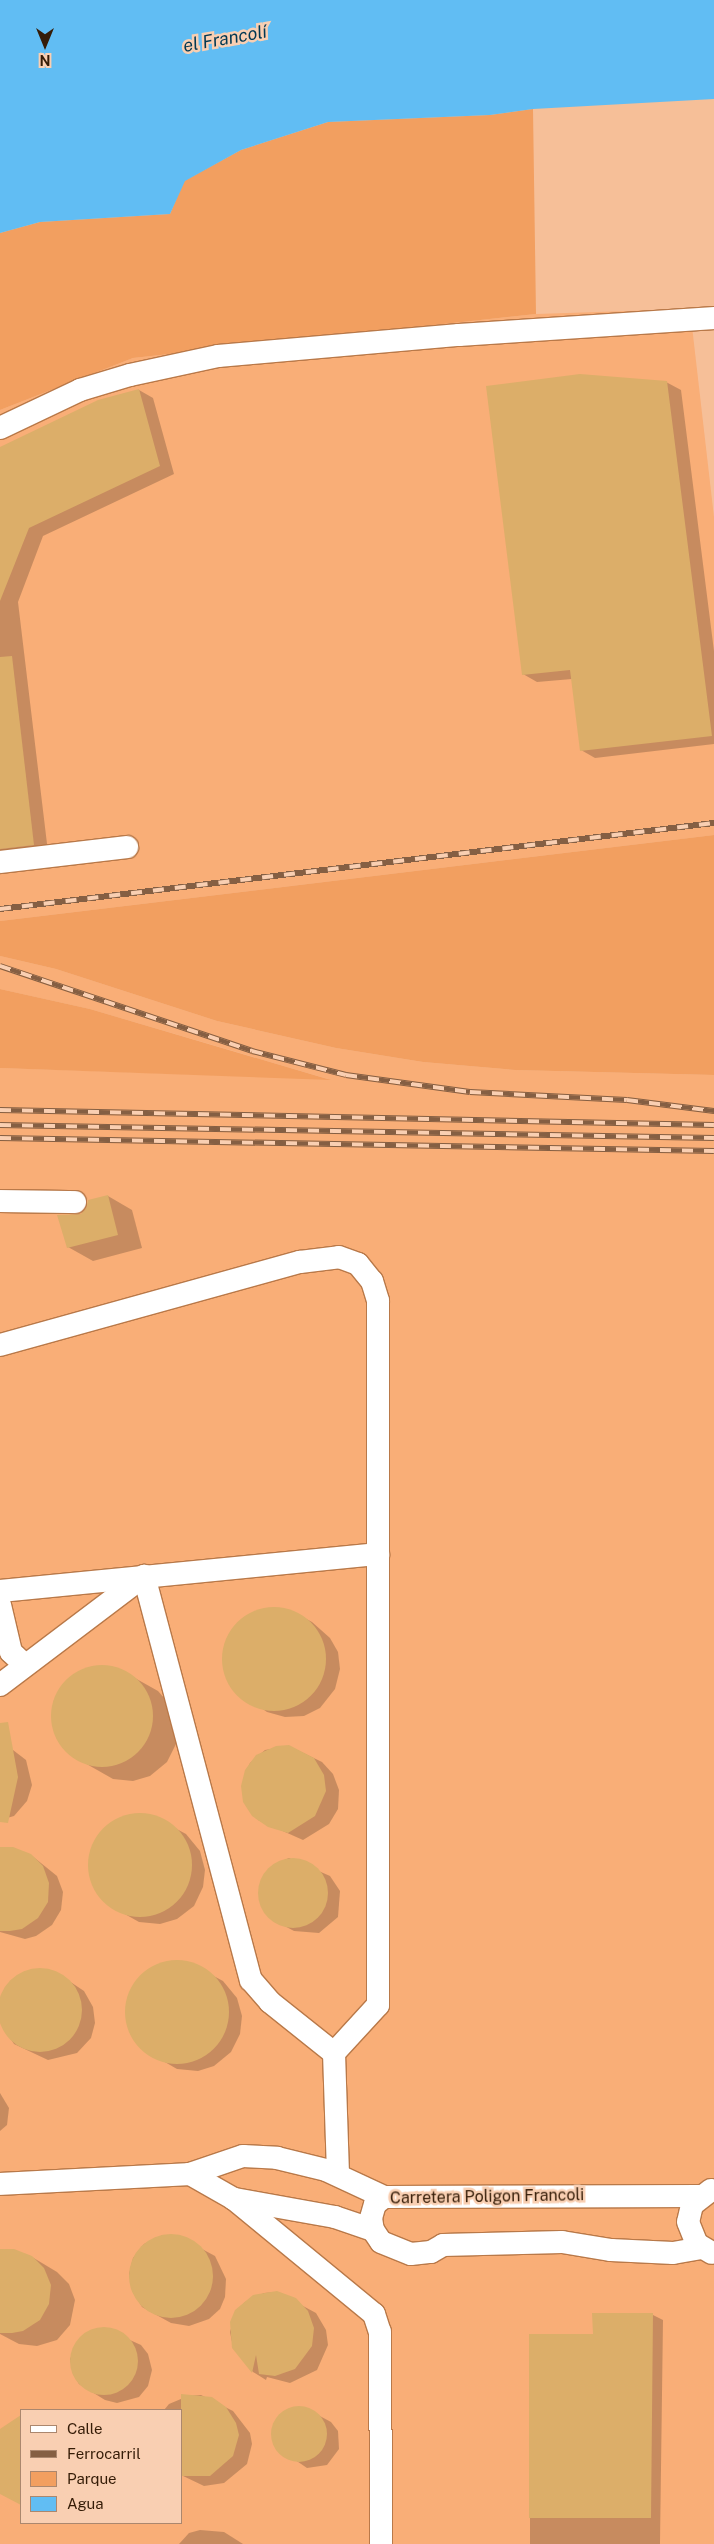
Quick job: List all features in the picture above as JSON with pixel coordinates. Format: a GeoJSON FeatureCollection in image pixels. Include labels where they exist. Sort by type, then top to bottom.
{"type":"FeatureCollection","features":[{"type":"Feature","properties":{"kind":"street"},"geometry":{"type":"LineString","coordinates":[[0,428],[80,390],[130,375],[218,356],[459,335],[714,318]]}},
{"type":"Feature","properties":{"kind":"street"},"geometry":{"type":"LineString","coordinates":[[0,862],[127,847]]}},
{"type":"Feature","properties":{"kind":"street"},"geometry":{"type":"LineString","coordinates":[[0,1201],[75,1202]]}},
{"type":"Feature","properties":{"kind":"street"},"geometry":{"type":"LineString","coordinates":[[0,1345],[300,1262],[339,1257],[358,1264],[372,1281],[378,1301],[378,2006],[334,2054],[338,2175]]}},
{"type":"Feature","properties":{"kind":"street"},"geometry":{"type":"LineString","coordinates":[[0,1591],[378,1554]]}},
{"type":"Feature","properties":{"kind":"street"},"geometry":{"type":"LineString","coordinates":[[0,1685],[144,1576]]}},
{"type":"Feature","properties":{"kind":"street"},"geometry":{"type":"LineString","coordinates":[[144,1576],[251,1980],[270,2002],[334,2054]]}},
{"type":"Feature","properties":{"kind":"street"},"geometry":{"type":"LineString","coordinates":[[0,1605],[11,1652],[25,1665]]}},
{"type":"Feature","properties":{"kind":"street"},"geometry":{"type":"LineString","coordinates":[[0,2184],[190,2174],[244,2156],[278,2158],[338,2175],[384,2197]]}},
{"type":"Feature","properties":{"kind":"street"},"geometry":{"type":"LineString","coordinates":[[190,2174],[234,2199],[374,2314],[380,2332],[381,2544]]}},
{"type":"Feature","properties":{"kind":"street"},"geometry":{"type":"LineString","coordinates":[[707,2193],[692,2205],[688,2222],[691,2234],[708,2250]]}},
{"type":"Feature","properties":{"kind":"street","name":"Carretera Poligon Francoli"},"geometry":{"type":"LineString","coordinates":[[373,2230],[371,2218],[375,2204],[384,2197],[707,2193]]}},
{"type":"Feature","properties":{"kind":"street"},"geometry":{"type":"LineString","coordinates":[[234,2199],[335,2216],[373,2230],[381,2242],[411,2254],[431,2252],[442,2245],[562,2242],[611,2250],[673,2253],[708,2250]]}},
{"type":"Feature","properties":{"kind":"shaded area"},"geometry":{"type":"Polygon","coordinates":[[[690,309],[714,517],[714,835],[0,921],[0,410],[133,358],[536,314],[690,309]]]}},
{"type":"Feature","properties":{"kind":"shaded area"},"geometry":{"type":"Polygon","coordinates":[[[0,956],[56,969],[217,1021],[336,1048],[423,1062],[515,1070],[714,1075],[714,2544],[0,2544],[0,1068],[328,1079],[90,1009],[0,989],[0,956]]]}},
{"type":"Feature","properties":{"kind":"green space"},"geometry":{"type":"Polygon","coordinates":[[[533,109],[536,314],[133,358],[0,410],[0,233],[40,222],[170,214],[184,181],[241,150],[328,122],[490,115],[533,109]]]}},
{"type":"Feature","properties":{"kind":"green space"},"geometry":{"type":"Polygon","coordinates":[[[714,835],[714,1075],[515,1070],[423,1062],[336,1048],[217,1021],[56,969],[0,956],[0,921],[714,835]]]}},
{"type":"Feature","properties":{"kind":"green space"},"geometry":{"type":"Polygon","coordinates":[[[0,989],[90,1009],[331,1080],[0,1068],[0,989]]]}},
{"type":"Feature","properties":{"kind":"water","name":"el Francolí"},"geometry":{"type":"Polygon","coordinates":[[[0,0],[714,0],[714,99],[533,109],[490,115],[328,122],[241,150],[185,181],[170,214],[40,222],[0,233],[0,0]]]}},
{"type":"Feature","properties":{"kind":"building"},"geometry":{"type":"Polygon","coordinates":[[[580,374],[667,381],[712,736],[580,751],[570,670],[522,675],[486,386],[580,374]]]}},
{"type":"Feature","properties":{"kind":"building"},"geometry":{"type":"Polygon","coordinates":[[[139,389],[160,466],[29,528],[0,601],[0,447],[98,400],[139,389]]]}},
{"type":"Feature","properties":{"kind":"building"},"geometry":{"type":"Polygon","coordinates":[[[12,656],[34,845],[0,849],[0,657],[12,656]]]}},
{"type":"Feature","properties":{"kind":"building"},"geometry":{"type":"Polygon","coordinates":[[[108,1195],[118,1235],[67,1248],[57,1215],[81,1214],[86,1208],[88,1200],[108,1195]]]}},
{"type":"Feature","properties":{"kind":"building"},"geometry":{"type":"Polygon","coordinates":[[[274,1607],[294,1611],[303,1616],[317,1630],[322,1639],[326,1659],[322,1679],[317,1688],[303,1702],[294,1707],[274,1711],[254,1707],[245,1702],[231,1688],[226,1679],[222,1659],[226,1639],[231,1630],[245,1616],[254,1611],[274,1607]]]}},
{"type":"Feature","properties":{"kind":"building"},"geometry":{"type":"Polygon","coordinates":[[[92,1665],[112,1665],[131,1673],[145,1687],[153,1706],[150,1736],[145,1745],[131,1759],[112,1767],[92,1767],[73,1759],[59,1745],[51,1726],[51,1706],[59,1687],[73,1673],[92,1665]]]}},
{"type":"Feature","properties":{"kind":"building"},"geometry":{"type":"Polygon","coordinates":[[[8,1722],[18,1777],[8,1823],[0,1822],[0,1723],[8,1722]]]}},
{"type":"Feature","properties":{"kind":"building"},"geometry":{"type":"Polygon","coordinates":[[[289,1745],[314,1758],[324,1775],[326,1791],[315,1816],[288,1833],[268,1827],[252,1816],[243,1802],[241,1786],[245,1770],[256,1755],[276,1746],[289,1745]]]}},
{"type":"Feature","properties":{"kind":"building"},"geometry":{"type":"Polygon","coordinates":[[[140,1813],[160,1817],[169,1822],[183,1836],[188,1845],[192,1865],[188,1885],[183,1894],[169,1908],[160,1913],[140,1917],[120,1913],[111,1908],[97,1894],[92,1885],[88,1865],[92,1845],[97,1836],[111,1822],[120,1817],[140,1813]]]}},
{"type":"Feature","properties":{"kind":"building"},"geometry":{"type":"Polygon","coordinates":[[[0,1847],[13,1847],[31,1854],[43,1866],[49,1883],[48,1902],[38,1918],[22,1929],[0,1931],[0,1847]]]}},
{"type":"Feature","properties":{"kind":"building"},"geometry":{"type":"Polygon","coordinates":[[[293,1858],[312,1864],[322,1874],[328,1893],[322,1912],[312,1922],[293,1928],[274,1922],[264,1912],[258,1893],[264,1874],[274,1864],[293,1858]]]}},
{"type":"Feature","properties":{"kind":"building"},"geometry":{"type":"Polygon","coordinates":[[[177,1960],[197,1964],[206,1969],[220,1983],[225,1992],[229,2012],[225,2032],[220,2041],[206,2055],[197,2060],[177,2064],[157,2060],[148,2055],[134,2041],[129,2032],[125,2012],[129,1992],[134,1983],[148,1969],[157,1964],[177,1960]]]}},
{"type":"Feature","properties":{"kind":"building"},"geometry":{"type":"Polygon","coordinates":[[[32,1969],[48,1969],[63,1975],[75,1987],[81,2002],[81,2018],[75,2033],[63,2045],[48,2051],[32,2051],[17,2045],[5,2033],[-1,2018],[-1,2002],[5,1987],[17,1975],[32,1969]]]}},
{"type":"Feature","properties":{"kind":"building"},"geometry":{"type":"Polygon","coordinates":[[[163,2234],[179,2234],[195,2241],[206,2252],[213,2268],[210,2292],[201,2306],[195,2311],[179,2318],[163,2318],[147,2311],[136,2300],[129,2284],[129,2268],[136,2252],[147,2241],[163,2234]]]}},
{"type":"Feature","properties":{"kind":"building"},"geometry":{"type":"Polygon","coordinates":[[[0,2249],[14,2249],[32,2256],[44,2268],[51,2285],[49,2304],[40,2320],[23,2331],[0,2333],[0,2249]]]}},
{"type":"Feature","properties":{"kind":"building"},"geometry":{"type":"Polygon","coordinates":[[[277,2291],[296,2298],[308,2311],[314,2328],[312,2346],[295,2369],[275,2376],[259,2374],[256,2355],[252,2373],[232,2348],[230,2322],[235,2310],[253,2295],[277,2291]]]}},
{"type":"Feature","properties":{"kind":"building"},"geometry":{"type":"Polygon","coordinates":[[[592,2313],[653,2313],[651,2518],[529,2518],[529,2334],[593,2334],[592,2313]]]}},
{"type":"Feature","properties":{"kind":"building"},"geometry":{"type":"Polygon","coordinates":[[[97,2327],[111,2327],[123,2332],[133,2342],[138,2354],[138,2368],[133,2380],[123,2390],[111,2395],[97,2395],[85,2390],[75,2380],[70,2368],[70,2354],[75,2342],[85,2332],[97,2327]]]}},
{"type":"Feature","properties":{"kind":"building"},"geometry":{"type":"Polygon","coordinates":[[[181,2394],[212,2397],[226,2407],[236,2423],[239,2435],[233,2456],[210,2476],[182,2476],[181,2394]]]}},
{"type":"Feature","properties":{"kind":"building"},"geometry":{"type":"Polygon","coordinates":[[[299,2406],[310,2408],[319,2414],[325,2423],[327,2434],[325,2445],[319,2454],[310,2460],[299,2462],[288,2460],[279,2454],[273,2445],[271,2434],[273,2423],[279,2414],[288,2408],[299,2406]]]}},
{"type":"Feature","properties":{"kind":"building"},"geometry":{"type":"Polygon","coordinates":[[[20,2416],[20,2504],[0,2494],[0,2429],[20,2416]]]}},
{"type":"Feature","properties":{"kind":"railway"},"geometry":{"type":"LineString","coordinates":[[0,909],[714,823]]}},
{"type":"Feature","properties":{"kind":"railway"},"geometry":{"type":"LineString","coordinates":[[0,966],[252,1051],[346,1075],[470,1092],[627,1100],[714,1111]]}},
{"type":"Feature","properties":{"kind":"railway"},"geometry":{"type":"LineString","coordinates":[[0,1110],[714,1125]]}},
{"type":"Feature","properties":{"kind":"railway"},"geometry":{"type":"LineString","coordinates":[[0,1125],[714,1138]]}},
{"type":"Feature","properties":{"kind":"railway"},"geometry":{"type":"LineString","coordinates":[[0,1138],[714,1151]]}}]}
